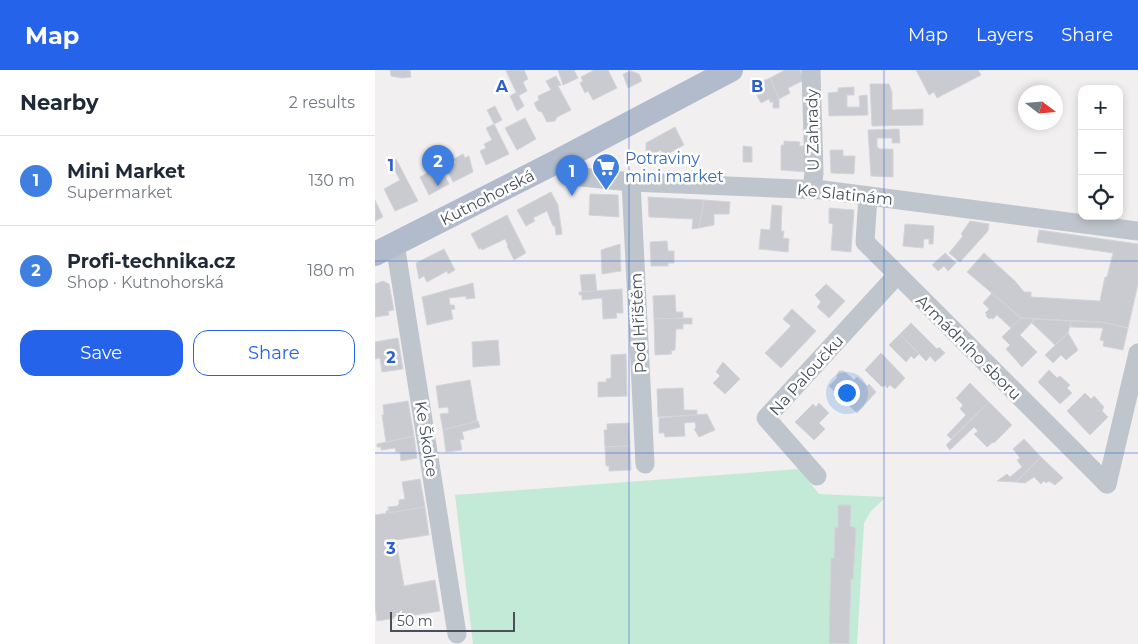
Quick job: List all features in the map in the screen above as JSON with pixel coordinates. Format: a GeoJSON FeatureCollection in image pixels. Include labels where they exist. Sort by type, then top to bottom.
{"type":"FeatureCollection","features":[{"type":"Feature","properties":{"kind":"main road","name":"Kutnohorská"},"geometry":{"type":"LineString","coordinates":[[385,249],[558,161],[725,71]]}},
{"type":"Feature","properties":{"kind":"street","name":"U Zahrady"},"geometry":{"type":"LineString","coordinates":[[811,70],[814,174],[812,189]]}},
{"type":"Feature","properties":{"kind":"street","name":"Ke Slatinám"},"geometry":{"type":"LineString","coordinates":[[558,161],[572,176],[631,182],[812,189],[1138,230]]}},
{"type":"Feature","properties":{"kind":"street","name":"Pod Hřištěm"},"geometry":{"type":"LineString","coordinates":[[631,182],[645,464]]}},
{"type":"Feature","properties":{"kind":"street","name":"Armádního sboru"},"geometry":{"type":"LineString","coordinates":[[868,196],[865,242],[1107,484],[1138,353]]}},
{"type":"Feature","properties":{"kind":"street","name":"Ke Školce"},"geometry":{"type":"LineString","coordinates":[[385,249],[457,634]]}},
{"type":"Feature","properties":{"kind":"street","name":"Na Paloučku"},"geometry":{"type":"LineString","coordinates":[[817,476],[766,418],[897,275]]}},
{"type":"Feature","properties":{"kind":"green space"},"geometry":{"type":"Polygon","coordinates":[[[799,469],[819,494],[886,497],[871,511],[864,523],[857,644],[473,644],[455,495],[799,469]]]}},
{"type":"Feature","properties":{"kind":"building"},"geometry":{"type":"Polygon","coordinates":[[[390,70],[410,70],[411,77],[391,76],[390,70]]]}},
{"type":"Feature","properties":{"kind":"building"},"geometry":{"type":"Polygon","coordinates":[[[524,70],[528,79],[523,82],[527,91],[518,96],[506,71],[524,70]]]}},
{"type":"Feature","properties":{"kind":"building"},"geometry":{"type":"Polygon","coordinates":[[[558,70],[574,70],[578,78],[563,85],[558,70]]]}},
{"type":"Feature","properties":{"kind":"building"},"geometry":{"type":"Polygon","coordinates":[[[594,70],[608,70],[617,88],[593,100],[588,91],[585,93],[580,83],[583,81],[581,77],[594,70]]]}},
{"type":"Feature","properties":{"kind":"building"},"geometry":{"type":"Polygon","coordinates":[[[785,70],[800,70],[804,80],[788,88],[790,93],[779,99],[770,78],[785,70]]]}},
{"type":"Feature","properties":{"kind":"building"},"geometry":{"type":"Polygon","coordinates":[[[916,70],[978,70],[981,75],[937,98],[934,92],[929,95],[916,70]]]}},
{"type":"Feature","properties":{"kind":"building"},"geometry":{"type":"Polygon","coordinates":[[[631,71],[639,74],[642,81],[628,88],[623,74],[631,71]]]}},
{"type":"Feature","properties":{"kind":"building"},"geometry":{"type":"Polygon","coordinates":[[[556,76],[561,85],[558,86],[571,110],[557,117],[555,121],[547,122],[542,112],[538,111],[534,103],[539,100],[538,96],[551,90],[546,81],[556,76]]]}},
{"type":"Feature","properties":{"kind":"building"},"geometry":{"type":"Polygon","coordinates":[[[770,78],[779,99],[779,108],[773,108],[773,101],[771,103],[769,99],[761,103],[752,86],[770,78]]]}},
{"type":"Feature","properties":{"kind":"building"},"geometry":{"type":"Polygon","coordinates":[[[870,84],[889,84],[892,92],[892,110],[923,109],[923,125],[872,126],[870,84]]]}},
{"type":"Feature","properties":{"kind":"building"},"geometry":{"type":"Polygon","coordinates":[[[854,87],[854,95],[847,95],[847,107],[860,107],[859,96],[867,95],[868,115],[829,116],[828,93],[838,92],[838,88],[854,87]]]}},
{"type":"Feature","properties":{"kind":"building"},"geometry":{"type":"Polygon","coordinates":[[[517,92],[524,106],[517,111],[510,96],[517,92]]]}},
{"type":"Feature","properties":{"kind":"building"},"geometry":{"type":"Polygon","coordinates":[[[495,106],[502,120],[494,124],[487,110],[495,106]]]}},
{"type":"Feature","properties":{"kind":"building"},"geometry":{"type":"Polygon","coordinates":[[[525,118],[536,139],[517,150],[505,128],[525,118]]]}},
{"type":"Feature","properties":{"kind":"building"},"geometry":{"type":"Polygon","coordinates":[[[494,124],[509,154],[486,165],[480,151],[486,148],[484,144],[492,140],[486,128],[494,124]]]}},
{"type":"Feature","properties":{"kind":"building"},"geometry":{"type":"Polygon","coordinates":[[[675,127],[684,145],[664,156],[661,150],[646,157],[646,143],[675,127]]]}},
{"type":"Feature","properties":{"kind":"building"},"geometry":{"type":"Polygon","coordinates":[[[899,129],[900,143],[892,143],[892,138],[877,138],[877,147],[880,149],[893,149],[893,177],[871,176],[868,130],[899,129]]]}},
{"type":"Feature","properties":{"kind":"building"},"geometry":{"type":"Polygon","coordinates":[[[784,141],[800,142],[799,146],[805,146],[806,172],[781,170],[781,145],[784,145],[784,141]]]}},
{"type":"Feature","properties":{"kind":"building"},"geometry":{"type":"Polygon","coordinates":[[[743,146],[752,147],[752,162],[743,162],[743,146]]]}},
{"type":"Feature","properties":{"kind":"building"},"geometry":{"type":"Polygon","coordinates":[[[830,150],[843,150],[843,156],[855,156],[854,174],[831,173],[830,150]]]}},
{"type":"Feature","properties":{"kind":"building"},"geometry":{"type":"Polygon","coordinates":[[[432,152],[449,184],[429,195],[420,177],[435,171],[428,157],[425,159],[424,156],[432,152]]]}},
{"type":"Feature","properties":{"kind":"building"},"geometry":{"type":"Polygon","coordinates":[[[463,154],[465,158],[469,156],[473,172],[453,182],[446,168],[456,163],[454,159],[463,154]]]}},
{"type":"Feature","properties":{"kind":"building"},"geometry":{"type":"Polygon","coordinates":[[[393,158],[394,160],[396,159],[418,201],[395,211],[384,189],[400,180],[389,160],[393,158]]]}},
{"type":"Feature","properties":{"kind":"building"},"geometry":{"type":"Polygon","coordinates":[[[551,192],[558,205],[562,234],[556,235],[555,226],[553,226],[547,211],[533,218],[535,221],[526,226],[517,210],[551,192]]]}},
{"type":"Feature","properties":{"kind":"building"},"geometry":{"type":"Polygon","coordinates":[[[590,194],[618,195],[619,217],[589,215],[590,194]]]}},
{"type":"Feature","properties":{"kind":"building"},"geometry":{"type":"Polygon","coordinates":[[[648,197],[704,200],[699,228],[692,229],[693,219],[649,217],[648,197]]]}},
{"type":"Feature","properties":{"kind":"building"},"geometry":{"type":"Polygon","coordinates":[[[375,200],[383,217],[375,221],[375,200]]]}},
{"type":"Feature","properties":{"kind":"building"},"geometry":{"type":"Polygon","coordinates":[[[704,200],[730,202],[729,214],[714,214],[714,225],[699,228],[704,200]]]}},
{"type":"Feature","properties":{"kind":"building"},"geometry":{"type":"Polygon","coordinates":[[[772,205],[782,206],[781,231],[784,231],[783,238],[789,239],[788,252],[759,249],[761,229],[770,230],[772,205]]]}},
{"type":"Feature","properties":{"kind":"building"},"geometry":{"type":"Polygon","coordinates":[[[829,208],[854,210],[851,252],[831,250],[833,224],[829,223],[829,208]]]}},
{"type":"Feature","properties":{"kind":"building"},"geometry":{"type":"Polygon","coordinates":[[[507,215],[526,253],[514,260],[505,239],[482,250],[481,248],[479,249],[471,234],[507,215]]]}},
{"type":"Feature","properties":{"kind":"building"},"geometry":{"type":"Polygon","coordinates":[[[970,221],[989,224],[988,231],[960,262],[949,253],[963,236],[961,234],[970,221]]]}},
{"type":"Feature","properties":{"kind":"building"},"geometry":{"type":"Polygon","coordinates":[[[905,224],[934,226],[933,244],[929,244],[929,239],[924,239],[923,248],[903,246],[905,224]]]}},
{"type":"Feature","properties":{"kind":"building"},"geometry":{"type":"Polygon","coordinates":[[[1039,230],[1138,244],[1138,284],[1128,328],[1101,322],[1021,318],[967,272],[984,253],[1015,281],[1024,292],[1031,292],[1031,297],[1100,301],[1113,253],[1037,242],[1039,230]]]}},
{"type":"Feature","properties":{"kind":"building"},"geometry":{"type":"Polygon","coordinates":[[[667,241],[668,251],[674,251],[674,263],[668,263],[668,266],[651,266],[650,242],[667,241]]]}},
{"type":"Feature","properties":{"kind":"building"},"geometry":{"type":"Polygon","coordinates":[[[620,244],[621,271],[602,274],[601,250],[620,244]]]}},
{"type":"Feature","properties":{"kind":"building"},"geometry":{"type":"Polygon","coordinates":[[[444,249],[455,270],[448,274],[447,271],[427,282],[424,276],[419,279],[416,263],[444,249]]]}},
{"type":"Feature","properties":{"kind":"building"},"geometry":{"type":"Polygon","coordinates":[[[945,253],[956,263],[948,271],[944,266],[938,271],[932,265],[945,253]]]}},
{"type":"Feature","properties":{"kind":"building"},"geometry":{"type":"Polygon","coordinates":[[[595,274],[597,291],[582,292],[580,275],[595,274]]]}},
{"type":"Feature","properties":{"kind":"building"},"geometry":{"type":"Polygon","coordinates":[[[383,281],[389,284],[394,310],[388,311],[389,315],[375,317],[375,284],[383,281]]]}},
{"type":"Feature","properties":{"kind":"building"},"geometry":{"type":"Polygon","coordinates":[[[473,283],[475,298],[466,299],[466,296],[449,298],[450,305],[454,305],[455,309],[451,310],[453,319],[427,325],[422,297],[473,283]]]}},
{"type":"Feature","properties":{"kind":"building"},"geometry":{"type":"Polygon","coordinates":[[[826,284],[845,301],[829,318],[817,307],[821,302],[815,295],[826,284]]]}},
{"type":"Feature","properties":{"kind":"building"},"geometry":{"type":"Polygon","coordinates":[[[622,289],[623,313],[616,313],[617,318],[603,319],[602,298],[582,300],[582,295],[579,295],[579,292],[622,289]]]}},
{"type":"Feature","properties":{"kind":"building"},"geometry":{"type":"Polygon","coordinates":[[[992,293],[1021,318],[1011,328],[997,315],[993,319],[989,319],[986,316],[987,314],[985,313],[989,309],[983,303],[992,293]]]}},
{"type":"Feature","properties":{"kind":"building"},"geometry":{"type":"Polygon","coordinates":[[[675,295],[676,312],[683,312],[683,318],[654,319],[653,296],[675,295]]]}},
{"type":"Feature","properties":{"kind":"building"},"geometry":{"type":"Polygon","coordinates":[[[792,309],[816,331],[781,368],[765,353],[791,326],[783,319],[792,309]]]}},
{"type":"Feature","properties":{"kind":"building"},"geometry":{"type":"Polygon","coordinates":[[[692,318],[692,324],[683,324],[683,329],[676,329],[675,350],[671,351],[672,354],[655,355],[654,319],[692,318]]]}},
{"type":"Feature","properties":{"kind":"building"},"geometry":{"type":"Polygon","coordinates":[[[1021,318],[1035,319],[1020,335],[1037,352],[1022,367],[1006,349],[1010,345],[1002,337],[1021,318]]]}},
{"type":"Feature","properties":{"kind":"building"},"geometry":{"type":"Polygon","coordinates":[[[1035,319],[1071,321],[1068,333],[1055,345],[1032,323],[1035,319]]]}},
{"type":"Feature","properties":{"kind":"building"},"geometry":{"type":"Polygon","coordinates":[[[1071,321],[1101,322],[1128,328],[1123,350],[1103,346],[1104,341],[1100,340],[1103,328],[1070,327],[1071,321]]]}},
{"type":"Feature","properties":{"kind":"building"},"geometry":{"type":"Polygon","coordinates":[[[911,323],[937,349],[939,347],[945,353],[935,362],[930,356],[926,361],[900,334],[911,323]]]}},
{"type":"Feature","properties":{"kind":"building"},"geometry":{"type":"Polygon","coordinates":[[[1068,333],[1078,350],[1066,360],[1061,355],[1053,363],[1045,355],[1068,333]]]}},
{"type":"Feature","properties":{"kind":"building"},"geometry":{"type":"Polygon","coordinates":[[[900,334],[919,354],[914,359],[911,356],[906,362],[889,345],[900,334]]]}},
{"type":"Feature","properties":{"kind":"building"},"geometry":{"type":"Polygon","coordinates":[[[398,338],[403,369],[382,372],[380,358],[375,359],[375,342],[398,338]]]}},
{"type":"Feature","properties":{"kind":"building"},"geometry":{"type":"Polygon","coordinates":[[[498,340],[500,365],[473,367],[472,342],[498,340]]]}},
{"type":"Feature","properties":{"kind":"building"},"geometry":{"type":"Polygon","coordinates":[[[881,353],[905,378],[895,389],[890,385],[887,388],[885,385],[882,387],[865,370],[881,353]]]}},
{"type":"Feature","properties":{"kind":"building"},"geometry":{"type":"Polygon","coordinates":[[[626,354],[627,396],[598,397],[598,382],[607,382],[606,379],[611,378],[611,355],[626,354]]]}},
{"type":"Feature","properties":{"kind":"building"},"geometry":{"type":"Polygon","coordinates":[[[723,362],[740,379],[725,394],[713,383],[720,376],[716,372],[723,362]]]}},
{"type":"Feature","properties":{"kind":"building"},"geometry":{"type":"Polygon","coordinates":[[[1049,370],[1057,378],[1060,376],[1070,385],[1067,388],[1072,393],[1060,404],[1038,382],[1049,370]]]}},
{"type":"Feature","properties":{"kind":"building"},"geometry":{"type":"Polygon","coordinates":[[[839,371],[844,371],[854,380],[857,377],[867,386],[869,384],[876,392],[857,413],[829,386],[837,378],[839,371]]]}},
{"type":"Feature","properties":{"kind":"building"},"geometry":{"type":"Polygon","coordinates":[[[470,380],[477,421],[443,430],[440,414],[449,413],[448,407],[439,408],[436,386],[470,380]]]}},
{"type":"Feature","properties":{"kind":"building"},"geometry":{"type":"Polygon","coordinates":[[[970,383],[989,402],[951,439],[947,435],[966,415],[960,409],[963,405],[956,398],[970,383]]]}},
{"type":"Feature","properties":{"kind":"building"},"geometry":{"type":"Polygon","coordinates":[[[683,388],[684,410],[697,410],[697,415],[658,417],[657,389],[683,388]]]}},
{"type":"Feature","properties":{"kind":"building"},"geometry":{"type":"Polygon","coordinates":[[[1085,393],[1091,399],[1094,396],[1104,407],[1102,411],[1108,417],[1090,435],[1067,411],[1085,393]]]}},
{"type":"Feature","properties":{"kind":"building"},"geometry":{"type":"Polygon","coordinates":[[[408,401],[414,436],[386,442],[382,415],[384,415],[383,405],[408,401]]]}},
{"type":"Feature","properties":{"kind":"building"},"geometry":{"type":"Polygon","coordinates":[[[989,402],[1012,425],[994,443],[987,447],[974,434],[978,431],[974,427],[950,450],[946,445],[989,402]]]}},
{"type":"Feature","properties":{"kind":"building"},"geometry":{"type":"Polygon","coordinates":[[[819,403],[829,413],[819,423],[825,429],[814,440],[795,422],[813,404],[816,407],[819,403]]]}},
{"type":"Feature","properties":{"kind":"building"},"geometry":{"type":"Polygon","coordinates":[[[707,414],[715,430],[699,437],[694,429],[696,428],[695,422],[684,423],[685,436],[665,437],[664,433],[659,433],[659,418],[707,414]]]}},
{"type":"Feature","properties":{"kind":"building"},"geometry":{"type":"Polygon","coordinates":[[[478,421],[480,427],[462,432],[464,439],[460,440],[462,450],[446,452],[443,430],[478,421]]]}},
{"type":"Feature","properties":{"kind":"building"},"geometry":{"type":"Polygon","coordinates":[[[629,423],[630,446],[605,447],[604,430],[607,430],[607,424],[629,423]]]}},
{"type":"Feature","properties":{"kind":"building"},"geometry":{"type":"Polygon","coordinates":[[[414,436],[417,458],[401,461],[400,452],[396,452],[395,448],[381,450],[381,447],[377,447],[377,444],[414,436]]]}},
{"type":"Feature","properties":{"kind":"building"},"geometry":{"type":"Polygon","coordinates":[[[1024,439],[1041,457],[1016,482],[997,481],[1007,474],[1010,477],[1022,467],[1017,460],[1020,458],[1013,449],[1024,439]]]}},
{"type":"Feature","properties":{"kind":"building"},"geometry":{"type":"Polygon","coordinates":[[[630,446],[631,470],[609,471],[609,466],[606,466],[605,447],[630,446]]]}},
{"type":"Feature","properties":{"kind":"building"},"geometry":{"type":"Polygon","coordinates":[[[1041,457],[1063,478],[1055,485],[1049,481],[1046,483],[1044,481],[1041,484],[1034,477],[1025,483],[1016,482],[1041,457]]]}},
{"type":"Feature","properties":{"kind":"building"},"geometry":{"type":"Polygon","coordinates":[[[420,479],[425,507],[386,514],[386,511],[389,510],[388,507],[397,506],[399,500],[405,499],[402,482],[420,479]]]}},
{"type":"Feature","properties":{"kind":"building"},"geometry":{"type":"Polygon","coordinates":[[[838,505],[851,505],[850,526],[856,528],[853,580],[851,579],[849,644],[829,643],[831,558],[834,558],[835,527],[838,528],[838,505]]]}},
{"type":"Feature","properties":{"kind":"building"},"geometry":{"type":"Polygon","coordinates":[[[425,507],[429,535],[396,540],[404,586],[435,580],[440,611],[377,621],[375,606],[375,515],[425,507]]]}},
{"type":"Feature","properties":{"kind":"place","name":"Profi-technika.cz"},"geometry":{"type":"Point","coordinates":[438,186]}},
{"type":"Feature","properties":{"kind":"place","name":"Potraviny mini market"},"geometry":{"type":"Point","coordinates":[606,191]}},
{"type":"Feature","properties":{"kind":"place","name":"Mini Market"},"geometry":{"type":"Point","coordinates":[572,196]}}]}
